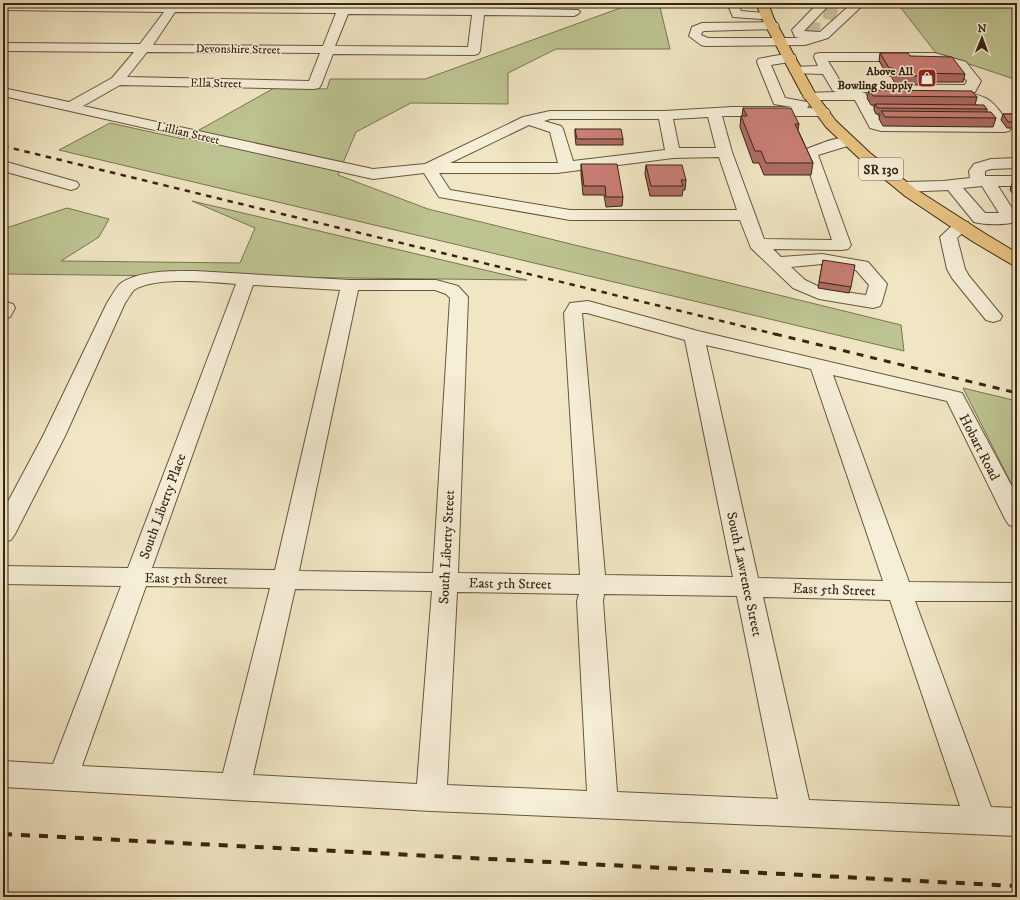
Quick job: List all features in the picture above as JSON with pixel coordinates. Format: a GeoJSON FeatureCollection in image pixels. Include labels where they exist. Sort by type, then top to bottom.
{"type":"FeatureCollection","features":[{"type":"Feature","properties":{"kind":"main road"},"geometry":{"type":"LineString","coordinates":[[3,6],[6,3]]}},
{"type":"Feature","properties":{"kind":"main road"},"geometry":{"type":"LineString","coordinates":[[762,3],[766,15],[773,26]]}},
{"type":"Feature","properties":{"kind":"main road"},"geometry":{"type":"LineString","coordinates":[[771,3],[770,10],[773,26]]}},
{"type":"Feature","properties":{"kind":"main road","name":"SR 130"},"geometry":{"type":"LineString","coordinates":[[773,26],[793,64],[831,124],[865,156],[904,187],[962,226],[1017,260]]}},
{"type":"Feature","properties":{"kind":"street"},"geometry":{"type":"LineString","coordinates":[[773,26],[702,27],[696,30],[695,36],[705,42],[800,42],[823,21],[856,6],[855,3]]}},
{"type":"Feature","properties":{"kind":"street"},"geometry":{"type":"LineString","coordinates":[[732,4],[737,15],[766,15]]}},
{"type":"Feature","properties":{"kind":"street"},"geometry":{"type":"LineString","coordinates":[[3,6],[174,6],[342,15],[478,7],[574,12]]}},
{"type":"Feature","properties":{"kind":"street"},"geometry":{"type":"LineString","coordinates":[[71,107],[117,81],[144,48],[174,6]]}},
{"type":"Feature","properties":{"kind":"street"},"geometry":{"type":"LineString","coordinates":[[462,25],[476,25],[478,7]]}},
{"type":"Feature","properties":{"kind":"street"},"geometry":{"type":"LineString","coordinates":[[320,22],[342,15]]}},
{"type":"Feature","properties":{"kind":"street"},"geometry":{"type":"LineString","coordinates":[[342,15],[353,24]]}},
{"type":"Feature","properties":{"kind":"street"},"geometry":{"type":"LineString","coordinates":[[328,50],[342,15]]}},
{"type":"Feature","properties":{"kind":"street"},"geometry":{"type":"LineString","coordinates":[[148,20],[299,21]]}},
{"type":"Feature","properties":{"kind":"street","name":"Devonshire Street"},"geometry":{"type":"LineString","coordinates":[[3,47],[474,52],[476,25]]}},
{"type":"Feature","properties":{"kind":"street","name":"Ella Street"},"geometry":{"type":"LineString","coordinates":[[117,81],[314,85],[328,50]]}},
{"type":"Feature","properties":{"kind":"street"},"geometry":{"type":"LineString","coordinates":[[817,104],[794,105],[779,101],[763,62],[793,64],[827,70],[838,88],[970,89],[974,81],[961,65],[935,57],[820,57],[827,70]]}},
{"type":"Feature","properties":{"kind":"street","name":"Lillian Street"},"geometry":{"type":"LineString","coordinates":[[3,92],[373,174],[428,168]]}},
{"type":"Feature","properties":{"kind":"street"},"geometry":{"type":"LineString","coordinates":[[428,168],[528,120],[550,115],[665,115],[714,113],[817,104],[860,96],[972,97],[985,101],[1004,128],[880,127],[875,125],[860,96]]}},
{"type":"Feature","properties":{"kind":"street"},"geometry":{"type":"LineString","coordinates":[[714,113],[725,152],[757,244],[799,284],[819,294],[873,302],[878,284],[862,266],[822,259],[777,263]]}},
{"type":"Feature","properties":{"kind":"street"},"geometry":{"type":"LineString","coordinates":[[665,115],[673,152]]}},
{"type":"Feature","properties":{"kind":"street"},"geometry":{"type":"LineString","coordinates":[[528,120],[556,129],[567,167]]}},
{"type":"Feature","properties":{"kind":"street"},"geometry":{"type":"LineString","coordinates":[[757,244],[842,246],[810,153],[832,145],[850,141]]}},
{"type":"Feature","properties":{"kind":"street"},"geometry":{"type":"LineString","coordinates":[[428,168],[567,167],[673,152],[725,152]]}},
{"type":"Feature","properties":{"kind":"street"},"geometry":{"type":"LineString","coordinates":[[952,184],[980,218],[1010,218],[982,181],[977,171],[979,167],[991,164],[1017,163]]}},
{"type":"Feature","properties":{"kind":"street"},"geometry":{"type":"LineString","coordinates":[[3,166],[71,185]]}},
{"type":"Feature","properties":{"kind":"street"},"geometry":{"type":"LineString","coordinates":[[428,168],[445,194],[570,215],[747,215]]}},
{"type":"Feature","properties":{"kind":"street"},"geometry":{"type":"LineString","coordinates":[[904,187],[982,181],[1017,181]]}},
{"type":"Feature","properties":{"kind":"street"},"geometry":{"type":"LineString","coordinates":[[962,226],[948,237],[956,269],[961,278],[993,316]]}},
{"type":"Feature","properties":{"kind":"street"},"geometry":{"type":"LineString","coordinates":[[3,534],[54,436],[116,303],[127,287],[141,281],[165,277],[195,276],[350,285],[331,365],[318,434],[235,787]]}},
{"type":"Feature","properties":{"kind":"street","name":"South Liberty Place"},"geometry":{"type":"LineString","coordinates":[[63,777],[246,280]]}},
{"type":"Feature","properties":{"kind":"street","name":"South Liberty Street"},"geometry":{"type":"LineString","coordinates":[[350,285],[436,285],[452,290],[459,297],[445,582],[431,798]]}},
{"type":"Feature","properties":{"kind":"street"},"geometry":{"type":"LineString","coordinates":[[603,805],[590,601],[593,585],[573,313],[577,307],[588,307],[694,336],[820,366],[980,820]]}},
{"type":"Feature","properties":{"kind":"street","name":"South Lawrence Street"},"geometry":{"type":"LineString","coordinates":[[694,336],[796,812]]}},
{"type":"Feature","properties":{"kind":"street","name":"Hobart Road"},"geometry":{"type":"LineString","coordinates":[[820,366],[955,397],[1017,519]]}},
{"type":"Feature","properties":{"kind":"street","name":"East 5th Street"},"geometry":{"type":"LineString","coordinates":[[3,575],[1017,592]]}},
{"type":"Feature","properties":{"kind":"street"},"geometry":{"type":"LineString","coordinates":[[3,774],[431,798],[1017,822]]}},
{"type":"Feature","properties":{"kind":"green space"},"geometry":{"type":"Polygon","coordinates":[[[634,3],[659,3],[670,49],[556,49],[508,73],[508,104],[411,103],[356,132],[338,175],[428,209],[901,325],[904,351],[59,150],[110,123],[183,139],[276,87],[327,89],[330,79],[425,79],[634,3]]]}},
{"type":"Feature","properties":{"kind":"green space"},"geometry":{"type":"Polygon","coordinates":[[[897,3],[1017,3],[1017,80],[936,53],[897,3]]]}},
{"type":"Feature","properties":{"kind":"green space"},"geometry":{"type":"Polygon","coordinates":[[[192,201],[527,280],[3,274],[3,229],[67,208],[109,219],[99,237],[61,261],[240,263],[255,228],[192,201]]]}},
{"type":"Feature","properties":{"kind":"green space"},"geometry":{"type":"Polygon","coordinates":[[[963,388],[1017,401],[1017,495],[963,388]]]}},
{"type":"Feature","properties":{"kind":"building"},"geometry":{"type":"Polygon","coordinates":[[[880,53],[908,53],[910,56],[952,57],[965,74],[919,73],[921,76],[898,76],[893,68],[889,68],[880,53]]]}},
{"type":"Feature","properties":{"kind":"building"},"geometry":{"type":"Polygon","coordinates":[[[869,90],[972,91],[977,97],[873,96],[869,90]]]}},
{"type":"Feature","properties":{"kind":"building"},"geometry":{"type":"Polygon","coordinates":[[[875,104],[984,105],[987,109],[878,108],[875,104]]]}},
{"type":"Feature","properties":{"kind":"building"},"geometry":{"type":"Polygon","coordinates":[[[743,108],[791,108],[799,124],[795,124],[813,163],[766,163],[761,151],[755,151],[741,116],[747,116],[743,108]]]}},
{"type":"Feature","properties":{"kind":"building"},"geometry":{"type":"Polygon","coordinates":[[[881,111],[991,112],[996,118],[885,117],[881,111]]]}},
{"type":"Feature","properties":{"kind":"building"},"geometry":{"type":"Polygon","coordinates":[[[1003,114],[1017,114],[1017,122],[1008,122],[1003,114]]]}},
{"type":"Feature","properties":{"kind":"building"},"geometry":{"type":"Polygon","coordinates":[[[575,129],[621,129],[623,139],[577,139],[575,129]]]}},
{"type":"Feature","properties":{"kind":"building"},"geometry":{"type":"Polygon","coordinates":[[[581,164],[617,164],[623,197],[606,197],[605,186],[584,186],[581,164]]]}},
{"type":"Feature","properties":{"kind":"building"},"geometry":{"type":"Polygon","coordinates":[[[646,165],[682,165],[686,180],[681,180],[683,186],[651,186],[646,165]]]}},
{"type":"Feature","properties":{"kind":"building"},"geometry":{"type":"Polygon","coordinates":[[[823,260],[855,265],[851,287],[819,282],[823,260]]]}},
{"type":"Feature","properties":{"kind":"tunnel"},"geometry":{"type":"LineString","coordinates":[[824,12],[838,15]]}},
{"type":"Feature","properties":{"kind":"tunnel"},"geometry":{"type":"LineString","coordinates":[[807,27],[821,30]]}},
{"type":"Feature","properties":{"kind":"railway"},"geometry":{"type":"LineString","coordinates":[[3,146],[779,335]]}},
{"type":"Feature","properties":{"kind":"railway"},"geometry":{"type":"LineString","coordinates":[[775,334],[1017,393]]}},
{"type":"Feature","properties":{"kind":"railway"},"geometry":{"type":"LineString","coordinates":[[3,834],[1017,886]]}},
{"type":"Feature","properties":{"kind":"place","name":"Above All Bowling Supply"},"geometry":{"type":"Point","coordinates":[927,78]}}]}
